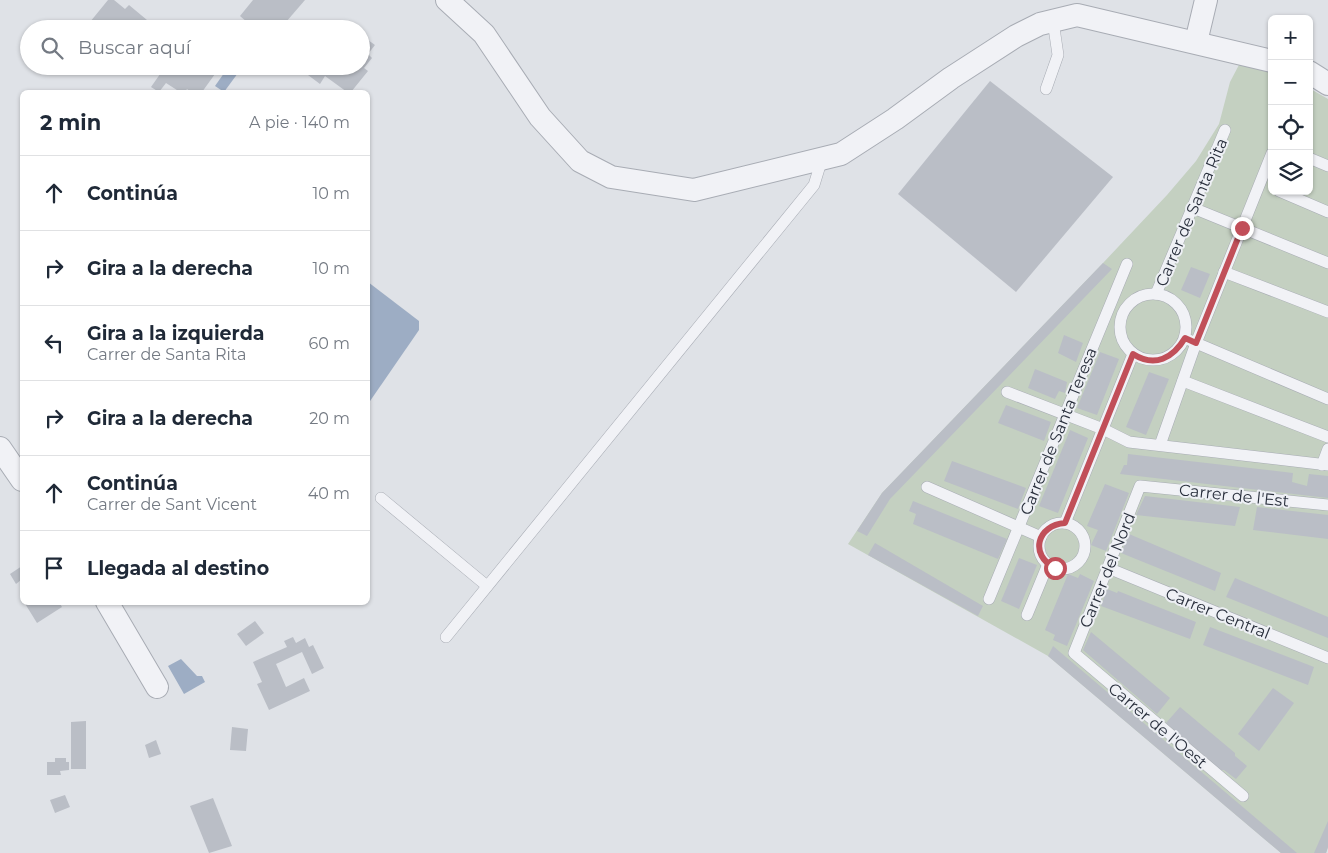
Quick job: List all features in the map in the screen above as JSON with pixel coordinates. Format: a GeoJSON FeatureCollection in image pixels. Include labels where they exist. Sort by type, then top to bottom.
{"type":"FeatureCollection","features":[{"type":"Feature","properties":{"kind":"street"},"geometry":{"type":"LineString","coordinates":[[447,0],[484,34],[540,117],[580,161],[611,177],[694,190],[841,154],[895,119],[951,78],[1008,42],[1040,24],[1077,15],[1268,60]]}},
{"type":"Feature","properties":{"kind":"street"},"geometry":{"type":"LineString","coordinates":[[1196,42],[1206,0]]}},
{"type":"Feature","properties":{"kind":"street"},"geometry":{"type":"LineString","coordinates":[[1313,75],[1328,84]]}},
{"type":"Feature","properties":{"kind":"street"},"geometry":{"type":"LineString","coordinates":[[0,448],[20,477]]}},
{"type":"Feature","properties":{"kind":"street"},"geometry":{"type":"LineString","coordinates":[[109,605],[157,687]]}},
{"type":"Feature","properties":{"kind":"lane"},"geometry":{"type":"LineString","coordinates":[[1046,89],[1058,55],[1052,21]]}},
{"type":"Feature","properties":{"kind":"lane","name":"Carrer de Santa Rita"},"geometry":{"type":"LineString","coordinates":[[1156,294],[1225,130]]}},
{"type":"Feature","properties":{"kind":"lane"},"geometry":{"type":"LineString","coordinates":[[446,637],[814,186],[822,159]]}},
{"type":"Feature","properties":{"kind":"lane"},"geometry":{"type":"LineString","coordinates":[[1313,160],[1328,166]]}},
{"type":"Feature","properties":{"kind":"lane"},"geometry":{"type":"LineString","coordinates":[[1160,445],[1196,343],[1268,163]]}},
{"type":"Feature","properties":{"kind":"lane"},"geometry":{"type":"LineString","coordinates":[[1260,183],[1268,186]]}},
{"type":"Feature","properties":{"kind":"lane"},"geometry":{"type":"LineString","coordinates":[[1288,195],[1328,212]]}},
{"type":"Feature","properties":{"kind":"lane"},"geometry":{"type":"LineString","coordinates":[[1193,208],[1328,262]]}},
{"type":"Feature","properties":{"kind":"lane","name":"Carrer de Santa Teresa"},"geometry":{"type":"LineString","coordinates":[[989,599],[1127,264]]}},
{"type":"Feature","properties":{"kind":"lane"},"geometry":{"type":"LineString","coordinates":[[1224,272],[1328,312]]}},
{"type":"Feature","properties":{"kind":"lane"},"geometry":{"type":"LineString","coordinates":[[1156,294],[1172,300],[1180,307],[1187,328],[1185,338],[1178,349],[1170,356],[1160,360],[1149,360],[1133,354],[1123,342],[1120,332],[1120,321],[1124,311],[1131,302],[1140,296],[1156,294]]}},
{"type":"Feature","properties":{"kind":"lane"},"geometry":{"type":"LineString","coordinates":[[1106,317],[1120,321]]}},
{"type":"Feature","properties":{"kind":"lane"},"geometry":{"type":"LineString","coordinates":[[1185,338],[1328,399]]}},
{"type":"Feature","properties":{"kind":"lane"},"geometry":{"type":"LineString","coordinates":[[1065,523],[1133,354]]}},
{"type":"Feature","properties":{"kind":"lane"},"geometry":{"type":"LineString","coordinates":[[1183,381],[1328,437]]}},
{"type":"Feature","properties":{"kind":"lane"},"geometry":{"type":"LineString","coordinates":[[1007,392],[1103,429],[1129,442],[1325,465],[1328,449]]}},
{"type":"Feature","properties":{"kind":"lane","name":"Carrer de l'Est"},"geometry":{"type":"LineString","coordinates":[[1140,486],[1328,505]]}},
{"type":"Feature","properties":{"kind":"lane","name":"Carrer del Nord"},"geometry":{"type":"LineString","coordinates":[[1074,654],[1140,486]]}},
{"type":"Feature","properties":{"kind":"lane"},"geometry":{"type":"LineString","coordinates":[[927,487],[1041,537]]}},
{"type":"Feature","properties":{"kind":"lane"},"geometry":{"type":"LineString","coordinates":[[381,498],[487,586]]}},
{"type":"Feature","properties":{"kind":"lane"},"geometry":{"type":"LineString","coordinates":[[1065,523],[1073,525],[1083,536],[1085,551],[1082,558],[1070,568],[1055,568],[1048,564],[1040,552],[1041,537],[1051,526],[1065,523]]}},
{"type":"Feature","properties":{"kind":"lane"},"geometry":{"type":"LineString","coordinates":[[1027,615],[1048,564]]}},
{"type":"Feature","properties":{"kind":"lane","name":"Carrer Central"},"geometry":{"type":"LineString","coordinates":[[1108,568],[1328,658]]}},
{"type":"Feature","properties":{"kind":"lane","name":"Carrer de l'Oest"},"geometry":{"type":"LineString","coordinates":[[1074,654],[1243,796]]}},
{"type":"Feature","properties":{"kind":"green space"},"geometry":{"type":"Polygon","coordinates":[[[1241,61],[1268,67],[1268,195],[1313,195],[1313,90],[1328,99],[1328,847],[1326,853],[1281,853],[1048,656],[848,544],[882,493],[1103,263],[1196,161],[1219,124],[1230,82],[1241,61]]]}},
{"type":"Feature","properties":{"kind":"water"},"geometry":{"type":"Polygon","coordinates":[[[223,75],[237,75],[225,90],[221,90],[215,86],[223,75]]]}},
{"type":"Feature","properties":{"kind":"water"},"geometry":{"type":"Polygon","coordinates":[[[370,284],[419,321],[419,330],[370,401],[370,284]]]}},
{"type":"Feature","properties":{"kind":"water"},"geometry":{"type":"Polygon","coordinates":[[[181,659],[197,676],[202,676],[205,682],[184,694],[168,666],[181,659]]]}},
{"type":"Feature","properties":{"kind":"building"},"geometry":{"type":"Polygon","coordinates":[[[108,0],[114,0],[125,9],[129,5],[147,20],[92,20],[108,0]]]}},
{"type":"Feature","properties":{"kind":"building"},"geometry":{"type":"Polygon","coordinates":[[[253,0],[305,0],[288,20],[245,20],[240,16],[253,0]]]}},
{"type":"Feature","properties":{"kind":"building"},"geometry":{"type":"Polygon","coordinates":[[[370,41],[375,45],[370,51],[370,41]]]}},
{"type":"Feature","properties":{"kind":"building"},"geometry":{"type":"Polygon","coordinates":[[[159,75],[214,75],[203,90],[177,90],[166,83],[161,90],[151,87],[159,75]]]}},
{"type":"Feature","properties":{"kind":"building"},"geometry":{"type":"Polygon","coordinates":[[[308,75],[365,75],[353,90],[344,90],[325,76],[320,84],[308,75]]]}},
{"type":"Feature","properties":{"kind":"building"},"geometry":{"type":"Polygon","coordinates":[[[990,81],[1113,177],[1016,292],[898,194],[990,81]]]}},
{"type":"Feature","properties":{"kind":"building"},"geometry":{"type":"Polygon","coordinates":[[[1103,263],[1112,269],[890,499],[867,536],[857,531],[882,493],[1103,263]]]}},
{"type":"Feature","properties":{"kind":"building"},"geometry":{"type":"Polygon","coordinates":[[[1191,267],[1210,274],[1200,298],[1181,290],[1191,267]]]}},
{"type":"Feature","properties":{"kind":"building"},"geometry":{"type":"Polygon","coordinates":[[[1064,335],[1083,343],[1076,362],[1058,353],[1064,335]]]}},
{"type":"Feature","properties":{"kind":"building"},"geometry":{"type":"Polygon","coordinates":[[[1100,352],[1119,359],[1097,415],[1077,408],[1100,352]]]}},
{"type":"Feature","properties":{"kind":"building"},"geometry":{"type":"Polygon","coordinates":[[[1035,369],[1067,382],[1065,393],[1059,391],[1055,399],[1028,388],[1035,369]]]}},
{"type":"Feature","properties":{"kind":"building"},"geometry":{"type":"Polygon","coordinates":[[[1149,372],[1169,379],[1146,435],[1126,427],[1149,372]]]}},
{"type":"Feature","properties":{"kind":"building"},"geometry":{"type":"Polygon","coordinates":[[[1006,405],[1051,422],[1044,441],[998,423],[1006,405]]]}},
{"type":"Feature","properties":{"kind":"building"},"geometry":{"type":"Polygon","coordinates":[[[1070,430],[1088,438],[1058,513],[1039,506],[1070,430]]]}},
{"type":"Feature","properties":{"kind":"building"},"geometry":{"type":"Polygon","coordinates":[[[1128,454],[1293,473],[1292,482],[1307,486],[1309,474],[1328,476],[1328,498],[1120,474],[1124,465],[1127,465],[1128,454]]]}},
{"type":"Feature","properties":{"kind":"building"},"geometry":{"type":"Polygon","coordinates":[[[952,461],[1026,488],[1018,509],[944,481],[952,461]]]}},
{"type":"Feature","properties":{"kind":"building"},"geometry":{"type":"Polygon","coordinates":[[[1105,484],[1129,493],[1106,551],[1091,545],[1098,530],[1087,526],[1105,484]]]}},
{"type":"Feature","properties":{"kind":"building"},"geometry":{"type":"Polygon","coordinates":[[[1145,496],[1240,507],[1235,526],[1136,515],[1145,496]]]}},
{"type":"Feature","properties":{"kind":"building"},"geometry":{"type":"Polygon","coordinates":[[[913,501],[1007,539],[998,559],[913,524],[916,514],[909,511],[913,501]]]}},
{"type":"Feature","properties":{"kind":"building"},"geometry":{"type":"Polygon","coordinates":[[[1257,507],[1328,515],[1328,539],[1253,530],[1257,507]]]}},
{"type":"Feature","properties":{"kind":"building"},"geometry":{"type":"Polygon","coordinates":[[[1129,534],[1221,573],[1215,591],[1121,553],[1129,534]]]}},
{"type":"Feature","properties":{"kind":"building"},"geometry":{"type":"Polygon","coordinates":[[[875,543],[983,606],[978,616],[868,555],[875,543]]]}},
{"type":"Feature","properties":{"kind":"building"},"geometry":{"type":"Polygon","coordinates":[[[1019,558],[1037,565],[1019,609],[1001,601],[1019,558]]]}},
{"type":"Feature","properties":{"kind":"building"},"geometry":{"type":"Polygon","coordinates":[[[20,567],[20,581],[16,584],[10,574],[20,567]]]}},
{"type":"Feature","properties":{"kind":"building"},"geometry":{"type":"Polygon","coordinates":[[[1068,574],[1078,578],[1080,574],[1094,581],[1067,646],[1053,640],[1055,635],[1045,630],[1068,574]]]}},
{"type":"Feature","properties":{"kind":"building"},"geometry":{"type":"Polygon","coordinates":[[[1235,578],[1328,617],[1328,638],[1226,597],[1235,578]]]}},
{"type":"Feature","properties":{"kind":"building"},"geometry":{"type":"Polygon","coordinates":[[[1107,589],[1117,593],[1118,591],[1196,622],[1190,639],[1101,606],[1107,589]]]}},
{"type":"Feature","properties":{"kind":"building"},"geometry":{"type":"Polygon","coordinates":[[[26,605],[61,605],[62,607],[37,623],[26,605]]]}},
{"type":"Feature","properties":{"kind":"building"},"geometry":{"type":"Polygon","coordinates":[[[255,621],[264,633],[246,646],[237,634],[255,621]]]}},
{"type":"Feature","properties":{"kind":"building"},"geometry":{"type":"Polygon","coordinates":[[[1210,627],[1314,667],[1308,685],[1203,645],[1210,627]]]}},
{"type":"Feature","properties":{"kind":"building"},"geometry":{"type":"Polygon","coordinates":[[[1091,632],[1170,698],[1157,714],[1083,650],[1091,632]]]}},
{"type":"Feature","properties":{"kind":"building"},"geometry":{"type":"Polygon","coordinates":[[[293,637],[296,643],[305,638],[309,647],[313,645],[324,668],[312,674],[302,652],[276,664],[286,687],[304,678],[310,691],[269,710],[257,684],[262,682],[253,662],[287,647],[284,641],[293,637]]]}},
{"type":"Feature","properties":{"kind":"building"},"geometry":{"type":"Polygon","coordinates":[[[1053,646],[1297,853],[1281,853],[1048,656],[1053,646]]]}},
{"type":"Feature","properties":{"kind":"building"},"geometry":{"type":"Polygon","coordinates":[[[1273,688],[1294,703],[1259,751],[1238,734],[1273,688]]]}},
{"type":"Feature","properties":{"kind":"building"},"geometry":{"type":"Polygon","coordinates":[[[1180,707],[1235,753],[1235,756],[1247,766],[1236,779],[1224,770],[1221,770],[1166,723],[1180,707]]]}},
{"type":"Feature","properties":{"kind":"building"},"geometry":{"type":"Polygon","coordinates":[[[86,721],[86,769],[71,769],[71,722],[86,721]]]}},
{"type":"Feature","properties":{"kind":"building"},"geometry":{"type":"Polygon","coordinates":[[[232,727],[248,729],[246,751],[230,750],[232,727]]]}},
{"type":"Feature","properties":{"kind":"building"},"geometry":{"type":"Polygon","coordinates":[[[156,740],[161,754],[149,758],[145,745],[156,740]]]}},
{"type":"Feature","properties":{"kind":"building"},"geometry":{"type":"Polygon","coordinates":[[[55,758],[66,758],[66,762],[69,762],[69,770],[60,771],[61,775],[47,775],[47,762],[55,762],[55,758]]]}},
{"type":"Feature","properties":{"kind":"building"},"geometry":{"type":"Polygon","coordinates":[[[65,795],[70,807],[55,813],[50,800],[65,795]]]}},
{"type":"Feature","properties":{"kind":"building"},"geometry":{"type":"Polygon","coordinates":[[[213,798],[232,846],[209,853],[190,806],[213,798]]]}},
{"type":"Feature","properties":{"kind":"building"},"geometry":{"type":"Polygon","coordinates":[[[1328,821],[1328,847],[1326,853],[1314,853],[1328,821]]]}},
{"type":"Feature","properties":{"kind":"route"},"geometry":{"type":"LineString","coordinates":[[1055,568],[1043,559],[1039,544],[1041,537],[1045,530],[1051,526],[1065,523],[1133,354],[1138,358],[1160,360],[1170,356],[1178,349],[1185,338],[1196,343],[1242,228]]}}]}
